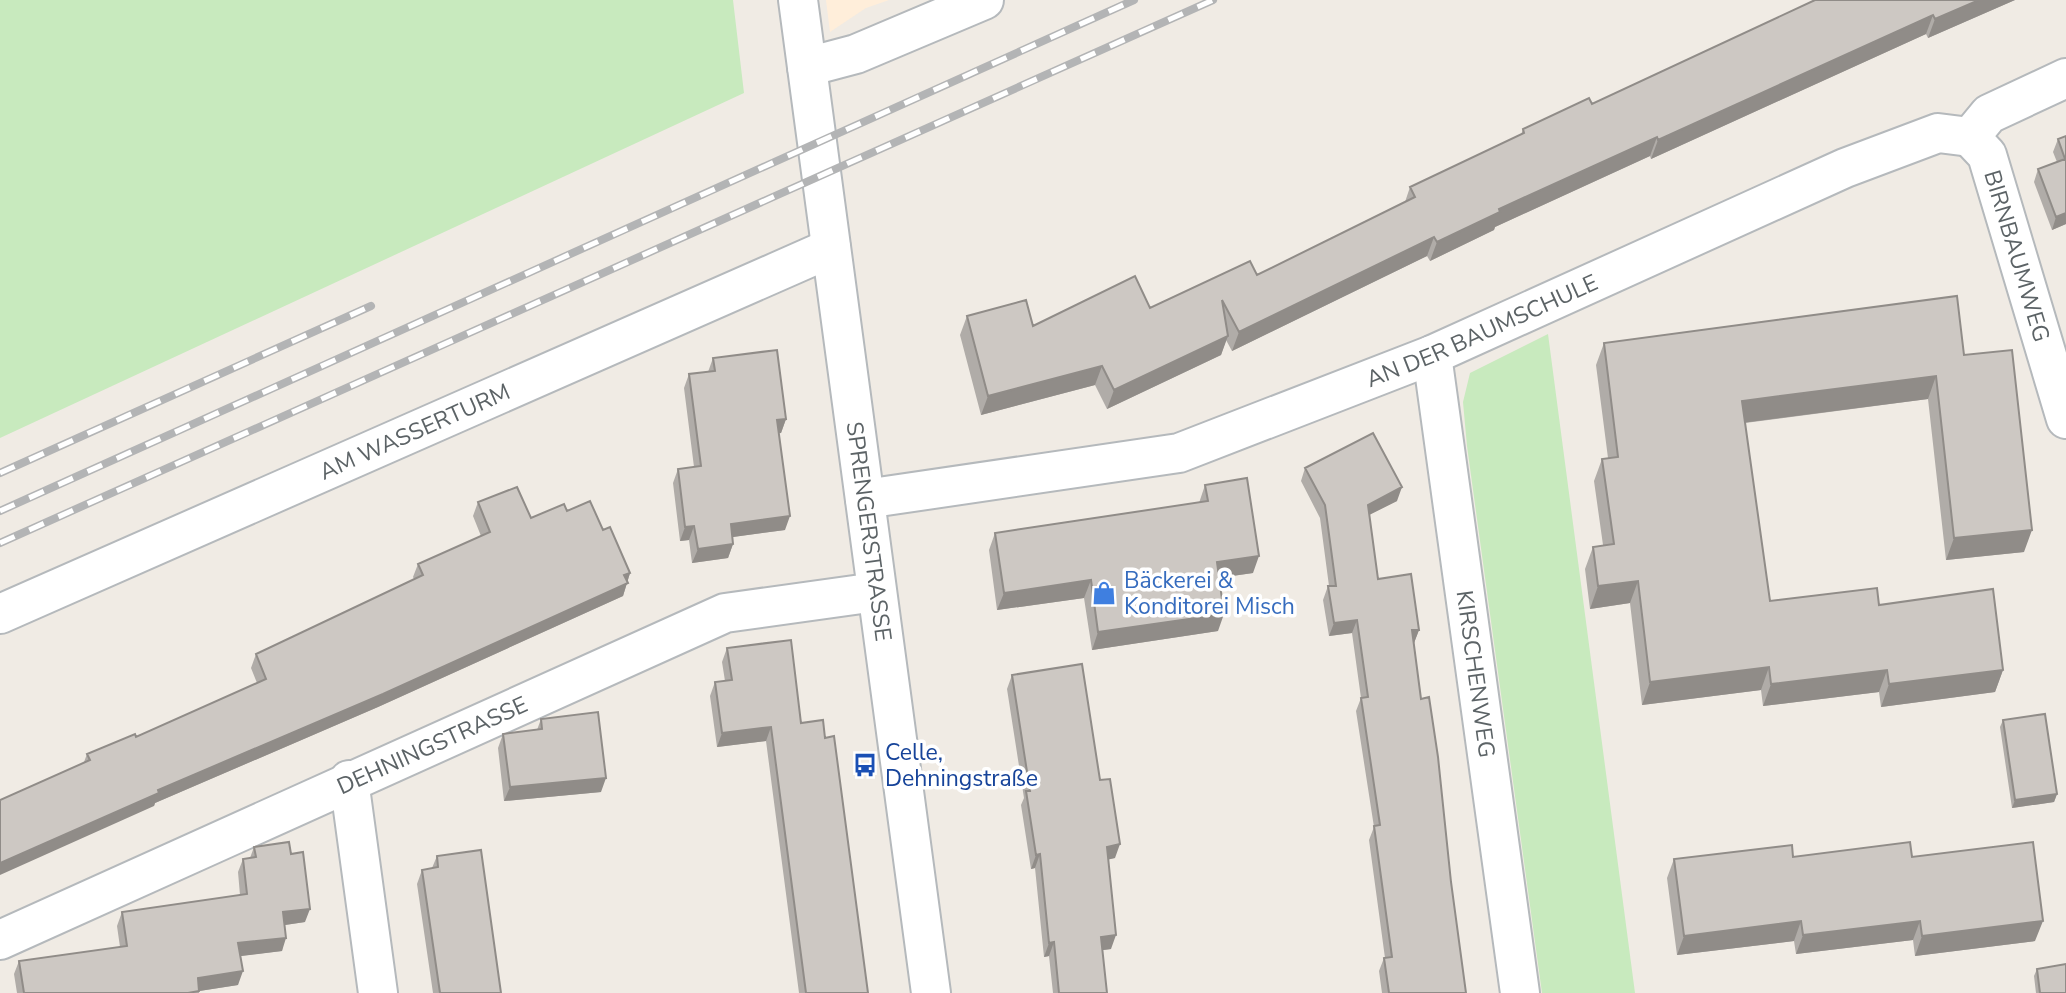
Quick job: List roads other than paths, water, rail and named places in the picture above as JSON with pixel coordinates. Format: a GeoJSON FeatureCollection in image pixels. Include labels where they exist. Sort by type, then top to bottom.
{"type":"FeatureCollection","features":[{"type":"Feature","properties":{"kind":"street","name":"SPRENGERSTRASSE"},"geometry":{"type":"LineString","coordinates":[[798,0],[931,993]]}},
{"type":"Feature","properties":{"kind":"street"},"geometry":{"type":"LineString","coordinates":[[807,67],[856,54],[984,0]]}},
{"type":"Feature","properties":{"kind":"street"},"geometry":{"type":"LineString","coordinates":[[1970,136],[1989,114],[2066,78]]}},
{"type":"Feature","properties":{"kind":"street","name":"AN DER BAUMSCHULE"},"geometry":{"type":"LineString","coordinates":[[865,499],[1179,453],[1432,355],[1845,168],[1938,133],[1970,136]]}},
{"type":"Feature","properties":{"kind":"street","name":"BIRNBAUMWEG"},"geometry":{"type":"LineString","coordinates":[[1970,136],[1987,155],[2066,419]]}},
{"type":"Feature","properties":{"kind":"street","name":"AM WASSERTURM"},"geometry":{"type":"LineString","coordinates":[[0,614],[831,248]]}},
{"type":"Feature","properties":{"kind":"street","name":"KIRSCHENWEG"},"geometry":{"type":"LineString","coordinates":[[1432,355],[1520,993]]}},
{"type":"Feature","properties":{"kind":"street","name":"DEHNINGSTRASSE"},"geometry":{"type":"LineString","coordinates":[[0,940],[349,780],[725,613],[876,592]]}},
{"type":"Feature","properties":{"kind":"street"},"geometry":{"type":"LineString","coordinates":[[349,780],[378,993]]}},
{"type":"Feature","properties":{"kind":"railway"},"geometry":{"type":"LineString","coordinates":[[0,511],[1134,0]]}},
{"type":"Feature","properties":{"kind":"railway"},"geometry":{"type":"LineString","coordinates":[[0,543],[1213,0]]}},
{"type":"Feature","properties":{"kind":"railway"},"geometry":{"type":"LineString","coordinates":[[0,473],[371,306]]}},
{"type":"Feature","properties":{"kind":"place","name":"Bäckerei & Konditorei Misch"},"geometry":{"type":"Point","coordinates":[1104,593]}},
{"type":"Feature","properties":{"kind":"place","name":"Celle, Dehningstraße"},"geometry":{"type":"Point","coordinates":[865,765]}}]}
